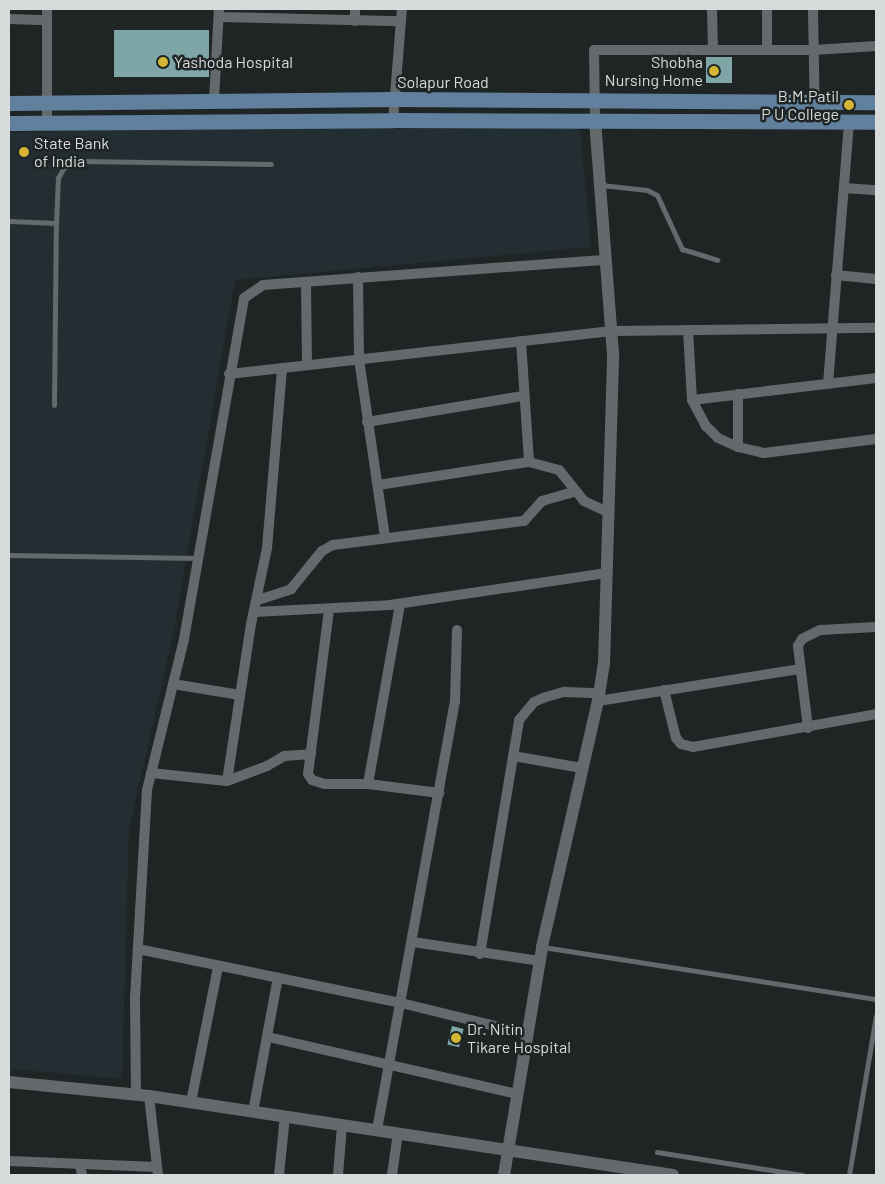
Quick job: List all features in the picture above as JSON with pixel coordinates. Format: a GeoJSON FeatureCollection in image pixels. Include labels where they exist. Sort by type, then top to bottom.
{"type":"FeatureCollection","features":[{"type":"Feature","properties":{"kind":"main road","name":"Solapur Road"},"geometry":{"type":"LineString","coordinates":[[9,103],[395,99],[876,102]]}},
{"type":"Feature","properties":{"kind":"main road"},"geometry":{"type":"LineString","coordinates":[[9,124],[393,120],[876,122]]}},
{"type":"Feature","properties":{"kind":"street"},"geometry":{"type":"LineString","coordinates":[[47,9],[47,123]]}},
{"type":"Feature","properties":{"kind":"street"},"geometry":{"type":"LineString","coordinates":[[355,21],[356,9]]}},
{"type":"Feature","properties":{"kind":"street"},"geometry":{"type":"LineString","coordinates":[[393,120],[402,9]]}},
{"type":"Feature","properties":{"kind":"street"},"geometry":{"type":"LineString","coordinates":[[712,9],[713,50]]}},
{"type":"Feature","properties":{"kind":"street"},"geometry":{"type":"LineString","coordinates":[[767,9],[767,50]]}},
{"type":"Feature","properties":{"kind":"street"},"geometry":{"type":"LineString","coordinates":[[813,9],[815,121]]}},
{"type":"Feature","properties":{"kind":"street"},"geometry":{"type":"LineString","coordinates":[[214,100],[219,13],[355,21],[401,20]]}},
{"type":"Feature","properties":{"kind":"street"},"geometry":{"type":"LineString","coordinates":[[9,19],[47,20]]}},
{"type":"Feature","properties":{"kind":"street"},"geometry":{"type":"LineString","coordinates":[[504,1175],[542,947],[599,697],[604,664],[612,331],[595,120],[594,50],[814,50],[876,46]]}},
{"type":"Feature","properties":{"kind":"street"},"geometry":{"type":"LineString","coordinates":[[828,384],[849,122]]}},
{"type":"Feature","properties":{"kind":"street"},"geometry":{"type":"LineString","coordinates":[[844,188],[876,190]]}},
{"type":"Feature","properties":{"kind":"street"},"geometry":{"type":"LineString","coordinates":[[9,1161],[80,1164],[158,1171],[142,1096],[138,949],[143,829],[151,773],[173,684],[198,558],[229,374],[244,298],[263,285],[606,260]]}},
{"type":"Feature","properties":{"kind":"street"},"geometry":{"type":"LineString","coordinates":[[836,275],[876,279]]}},
{"type":"Feature","properties":{"kind":"street"},"geometry":{"type":"LineString","coordinates":[[358,277],[359,359],[385,538]]}},
{"type":"Feature","properties":{"kind":"street"},"geometry":{"type":"LineString","coordinates":[[306,283],[307,365]]}},
{"type":"Feature","properties":{"kind":"street"},"geometry":{"type":"LineString","coordinates":[[229,374],[612,331],[876,328]]}},
{"type":"Feature","properties":{"kind":"street"},"geometry":{"type":"LineString","coordinates":[[688,330],[692,400],[706,426],[718,438],[738,447],[764,453],[790,452],[876,439]]}},
{"type":"Feature","properties":{"kind":"street"},"geometry":{"type":"LineString","coordinates":[[521,341],[522,396],[529,462]]}},
{"type":"Feature","properties":{"kind":"street"},"geometry":{"type":"LineString","coordinates":[[227,781],[254,612],[258,600],[267,548],[282,368]]}},
{"type":"Feature","properties":{"kind":"street"},"geometry":{"type":"LineString","coordinates":[[692,400],[876,378]]}},
{"type":"Feature","properties":{"kind":"street"},"geometry":{"type":"LineString","coordinates":[[738,394],[738,447]]}},
{"type":"Feature","properties":{"kind":"street"},"geometry":{"type":"LineString","coordinates":[[367,422],[522,396]]}},
{"type":"Feature","properties":{"kind":"street"},"geometry":{"type":"LineString","coordinates":[[378,486],[529,462],[559,470],[574,492],[590,505],[608,512]]}},
{"type":"Feature","properties":{"kind":"street"},"geometry":{"type":"LineString","coordinates":[[258,600],[291,588],[322,551],[333,545],[524,521],[542,502],[574,492]]}},
{"type":"Feature","properties":{"kind":"street"},"geometry":{"type":"LineString","coordinates":[[254,612],[329,610],[400,604],[606,573]]}},
{"type":"Feature","properties":{"kind":"street"},"geometry":{"type":"LineString","coordinates":[[368,784],[400,604]]}},
{"type":"Feature","properties":{"kind":"street"},"geometry":{"type":"LineString","coordinates":[[329,610],[308,774],[312,780],[324,784],[368,784],[439,792]]}},
{"type":"Feature","properties":{"kind":"street"},"geometry":{"type":"LineString","coordinates":[[808,728],[798,646],[802,638],[820,630],[876,627]]}},
{"type":"Feature","properties":{"kind":"street"},"geometry":{"type":"LineString","coordinates":[[377,1130],[413,942],[455,701],[457,630]]}},
{"type":"Feature","properties":{"kind":"street"},"geometry":{"type":"LineString","coordinates":[[480,954],[519,720],[534,702],[564,692],[599,697],[664,690],[800,669]]}},
{"type":"Feature","properties":{"kind":"street"},"geometry":{"type":"LineString","coordinates":[[173,684],[240,695]]}},
{"type":"Feature","properties":{"kind":"street"},"geometry":{"type":"LineString","coordinates":[[664,690],[676,738],[682,744],[693,746],[808,728],[876,714]]}},
{"type":"Feature","properties":{"kind":"street"},"geometry":{"type":"LineString","coordinates":[[151,773],[227,781],[284,756],[311,754]]}},
{"type":"Feature","properties":{"kind":"street"},"geometry":{"type":"LineString","coordinates":[[513,756],[582,768]]}},
{"type":"Feature","properties":{"kind":"street"},"geometry":{"type":"LineString","coordinates":[[413,942],[480,954],[540,961]]}},
{"type":"Feature","properties":{"kind":"street"},"geometry":{"type":"LineString","coordinates":[[138,949],[218,967],[278,977],[401,1003],[528,1034]]}},
{"type":"Feature","properties":{"kind":"street"},"geometry":{"type":"LineString","coordinates":[[191,1102],[218,967]]}},
{"type":"Feature","properties":{"kind":"street"},"geometry":{"type":"LineString","coordinates":[[254,1112],[278,977]]}},
{"type":"Feature","properties":{"kind":"street"},"geometry":{"type":"LineString","coordinates":[[268,1038],[390,1063],[517,1094]]}},
{"type":"Feature","properties":{"kind":"street"},"geometry":{"type":"LineString","coordinates":[[9,1082],[191,1102],[508,1150],[624,1171],[673,1175]]}},
{"type":"Feature","properties":{"kind":"street"},"geometry":{"type":"LineString","coordinates":[[279,1175],[285,1116]]}},
{"type":"Feature","properties":{"kind":"street"},"geometry":{"type":"LineString","coordinates":[[338,1175],[342,1125]]}},
{"type":"Feature","properties":{"kind":"street"},"geometry":{"type":"LineString","coordinates":[[392,1175],[398,1133]]}},
{"type":"Feature","properties":{"kind":"street"},"geometry":{"type":"LineString","coordinates":[[80,1164],[82,1175]]}},
{"type":"Feature","properties":{"kind":"lane"},"geometry":{"type":"LineString","coordinates":[[54,405],[56,223],[58,178],[64,167],[70,163],[271,164]]}},
{"type":"Feature","properties":{"kind":"lane"},"geometry":{"type":"LineString","coordinates":[[601,185],[647,190],[657,195],[682,249],[717,260]]}},
{"type":"Feature","properties":{"kind":"lane"},"geometry":{"type":"LineString","coordinates":[[9,221],[56,223]]}},
{"type":"Feature","properties":{"kind":"lane"},"geometry":{"type":"LineString","coordinates":[[9,555],[198,558]]}},
{"type":"Feature","properties":{"kind":"lane"},"geometry":{"type":"LineString","coordinates":[[542,947],[876,999]]}},
{"type":"Feature","properties":{"kind":"lane"},"geometry":{"type":"LineString","coordinates":[[849,1175],[876,1016]]}},
{"type":"Feature","properties":{"kind":"lane"},"geometry":{"type":"LineString","coordinates":[[657,1152],[802,1175]]}},
{"type":"Feature","properties":{"kind":"shaded area"},"geometry":{"type":"Polygon","coordinates":[[[218,126],[580,128],[591,247],[235,280],[173,635],[129,829],[122,1079],[9,1069],[9,133],[218,126]]]}},
{"type":"Feature","properties":{"kind":"building"},"geometry":{"type":"Polygon","coordinates":[[[114,30],[209,30],[209,77],[114,77],[114,30]]]}},
{"type":"Feature","properties":{"kind":"building"},"geometry":{"type":"Polygon","coordinates":[[[706,57],[732,57],[732,83],[706,83],[706,57]]]}},
{"type":"Feature","properties":{"kind":"building"},"geometry":{"type":"Polygon","coordinates":[[[452,1026],[464,1029],[459,1047],[447,1044],[452,1026]]]}},
{"type":"Feature","properties":{"kind":"place","name":"Yashoda Hospital"},"geometry":{"type":"Point","coordinates":[163,62]}},
{"type":"Feature","properties":{"kind":"place","name":"Shobha Nursing Home"},"geometry":{"type":"Point","coordinates":[714,71]}},
{"type":"Feature","properties":{"kind":"place","name":"B.M.Patil P U College"},"geometry":{"type":"Point","coordinates":[849,105]}},
{"type":"Feature","properties":{"kind":"place","name":"State Bank of India"},"geometry":{"type":"Point","coordinates":[24,152]}},
{"type":"Feature","properties":{"kind":"place","name":"Dr. Nitin Tikare Hospital"},"geometry":{"type":"Point","coordinates":[456,1038]}}]}
